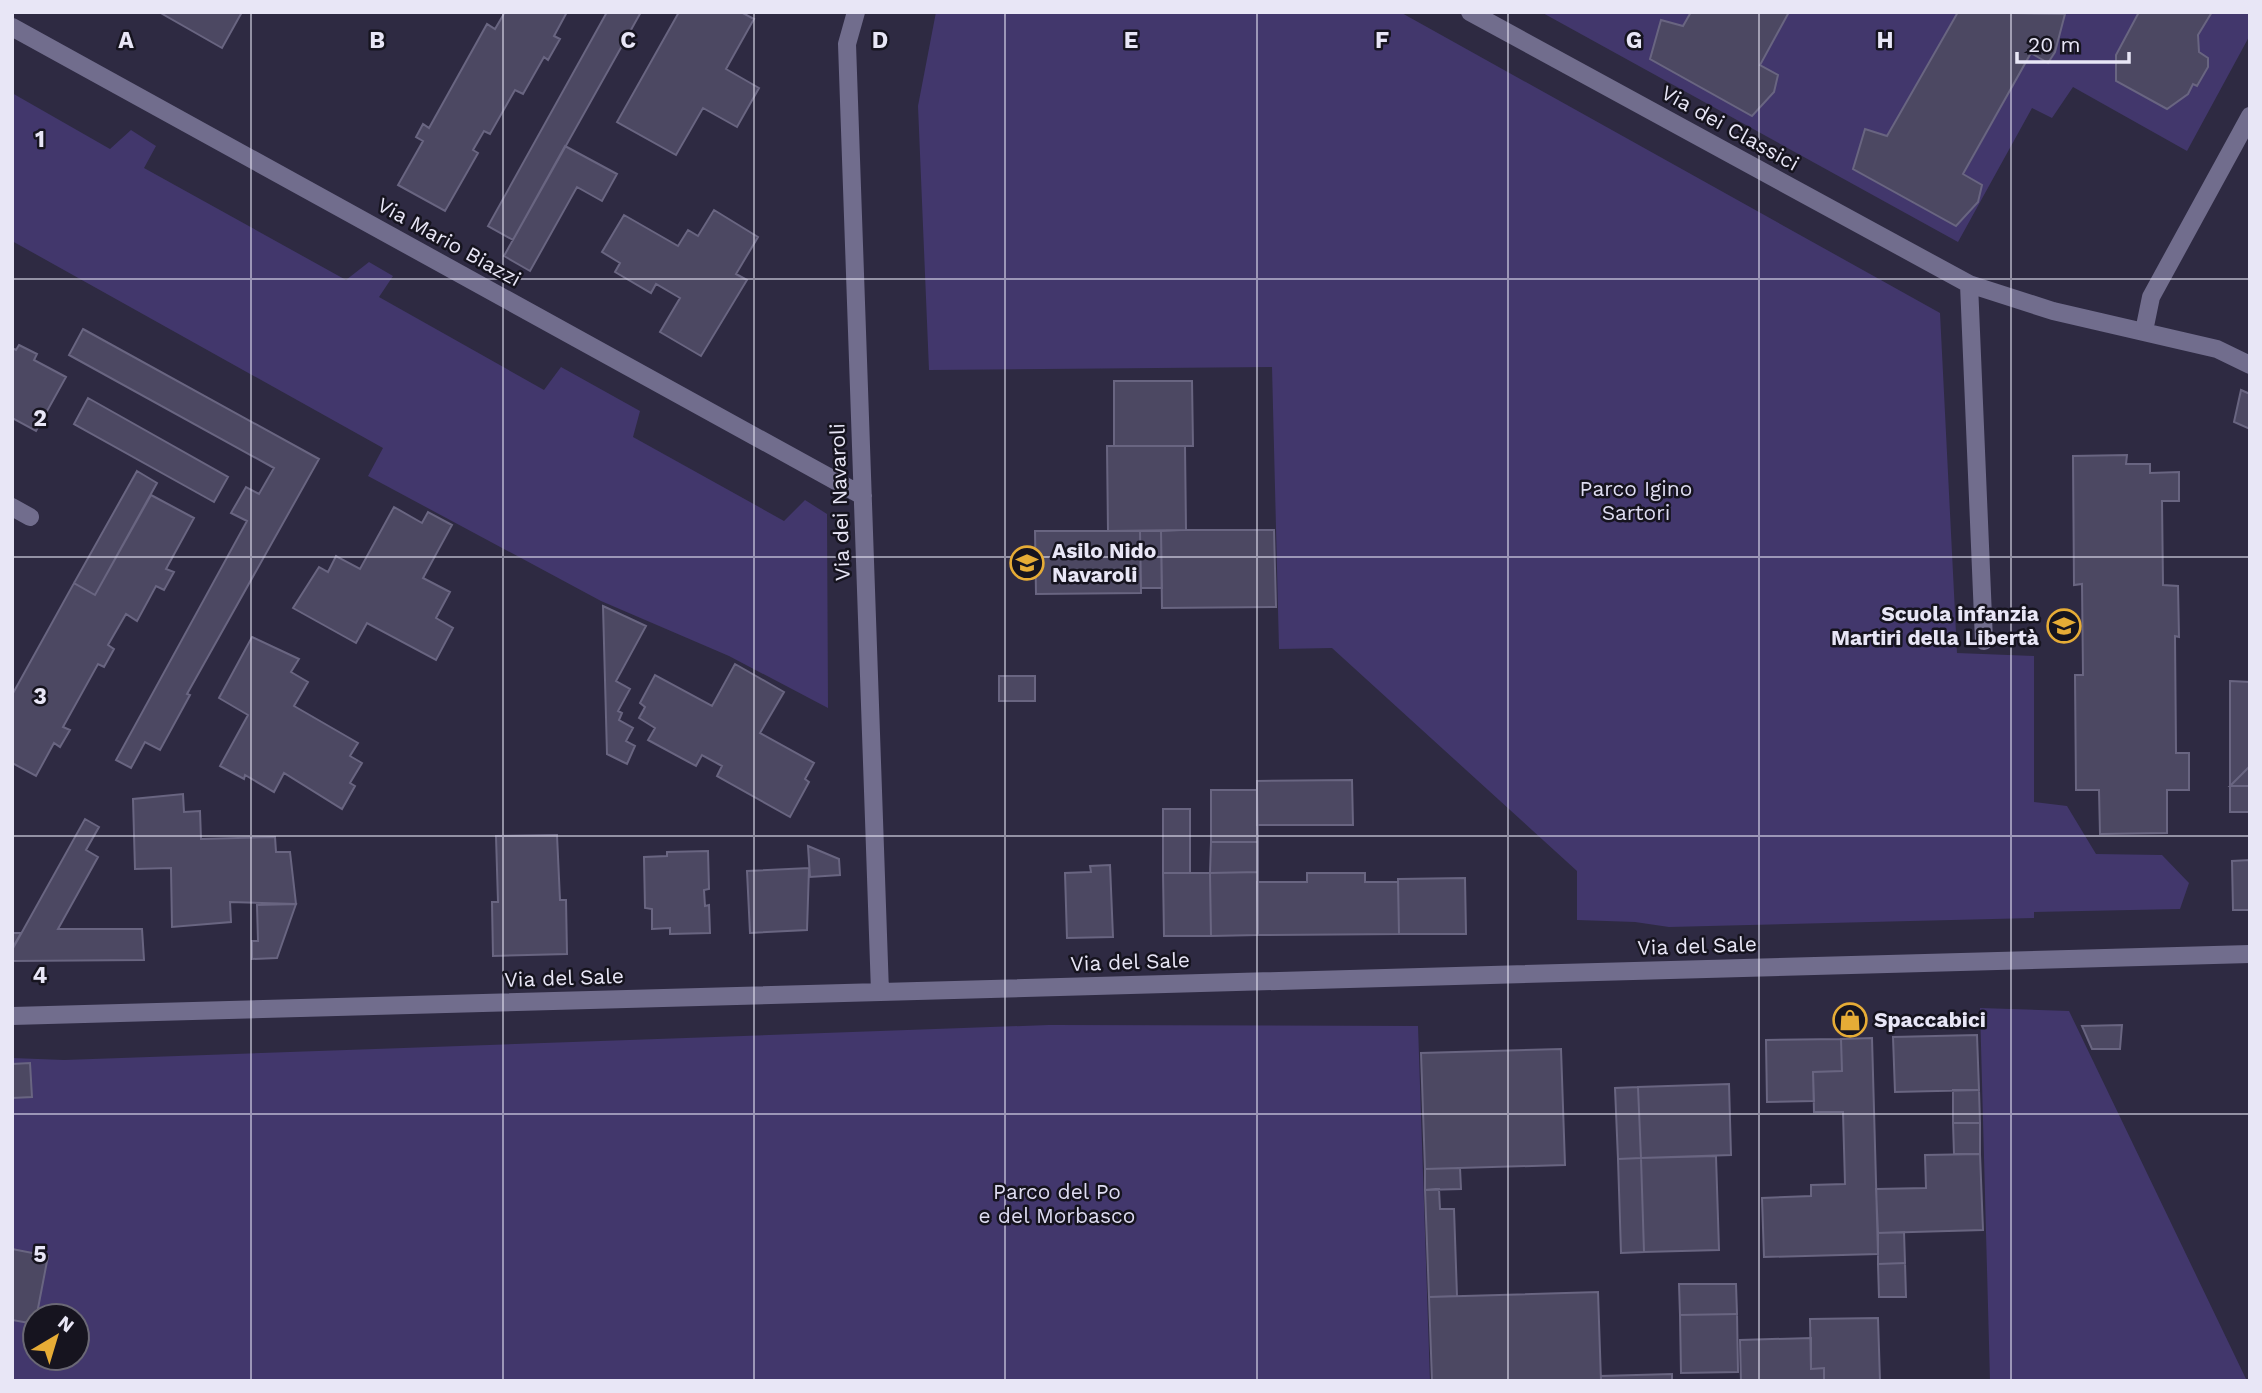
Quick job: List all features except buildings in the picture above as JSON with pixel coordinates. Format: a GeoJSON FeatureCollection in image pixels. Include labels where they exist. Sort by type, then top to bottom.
{"type":"FeatureCollection","features":[{"type":"Feature","properties":{"kind":"street","name":"Via dei Navaroli"},"geometry":{"type":"LineString","coordinates":[[856,12],[847,44],[880,992]]}},
{"type":"Feature","properties":{"kind":"street","name":"Via dei Classici"},"geometry":{"type":"LineString","coordinates":[[1470,12],[1969,284],[2053,311],[2217,349],[2250,365]]}},
{"type":"Feature","properties":{"kind":"street","name":"Via Mario Biazzi"},"geometry":{"type":"LineString","coordinates":[[12,27],[863,496]]}},
{"type":"Feature","properties":{"kind":"street"},"geometry":{"type":"LineString","coordinates":[[2144,331],[2151,297],[2250,116]]}},
{"type":"Feature","properties":{"kind":"street"},"geometry":{"type":"LineString","coordinates":[[1969,284],[1984,641]]}},
{"type":"Feature","properties":{"kind":"street"},"geometry":{"type":"LineString","coordinates":[[12,507],[30,517]]}},
{"type":"Feature","properties":{"kind":"street","name":"Via del Sale"},"geometry":{"type":"LineString","coordinates":[[12,1016],[2250,954]]}},
{"type":"Feature","properties":{"kind":"green space","name":"Parco Igino Sartori"},"geometry":{"type":"Polygon","coordinates":[[[936,12],[1400,12],[1940,313],[1957,653],[2034,656],[2034,802],[2067,806],[2096,854],[2162,855],[2189,883],[2180,909],[2034,912],[2034,918],[1669,927],[1635,922],[1577,920],[1577,871],[1332,648],[1279,649],[1272,367],[929,370],[918,106],[936,12]]]}},
{"type":"Feature","properties":{"kind":"green space"},"geometry":{"type":"Polygon","coordinates":[[[1541,12],[1691,12],[1683,26],[1661,20],[1650,59],[1752,116],[1774,92],[1778,75],[1760,65],[1789,12],[1958,12],[1887,136],[1865,130],[1978,202],[1982,185],[1964,174],[2031,53],[2048,63],[2055,53],[2065,15],[2061,12],[2139,12],[2116,55],[2116,81],[2167,109],[2208,58],[2199,52],[2198,35],[2212,12],[2250,12],[2250,35],[2187,151],[2073,87],[2052,118],[2032,108],[1958,242],[1541,12]]]}},
{"type":"Feature","properties":{"kind":"green space"},"geometry":{"type":"Polygon","coordinates":[[[12,93],[110,149],[131,130],[156,146],[144,168],[346,280],[369,262],[393,276],[379,297],[544,390],[561,367],[640,411],[633,437],[784,521],[805,500],[827,514],[828,708],[729,656],[601,601],[368,476],[383,448],[12,241],[12,93]]]}},
{"type":"Feature","properties":{"kind":"green space"},"geometry":{"type":"Polygon","coordinates":[[[1980,1008],[2069,1011],[2247,1381],[1990,1381],[1980,1008]]]}},
{"type":"Feature","properties":{"kind":"green space","name":"Parco del Po e del Morbasco"},"geometry":{"type":"Polygon","coordinates":[[[1049,1025],[1418,1026],[1430,1381],[12,1381],[12,1058],[64,1060],[1049,1025]]]}},
{"type":"Feature","properties":{"kind":"place","name":"Asilo Nido Navaroli"},"geometry":{"type":"Point","coordinates":[1027,563]}},
{"type":"Feature","properties":{"kind":"place","name":"Scuola infanzia Martiri della Libertà"},"geometry":{"type":"Point","coordinates":[2064,626]}},
{"type":"Feature","properties":{"kind":"place","name":"Spaccabici"},"geometry":{"type":"Point","coordinates":[1850,1020]}}]}
